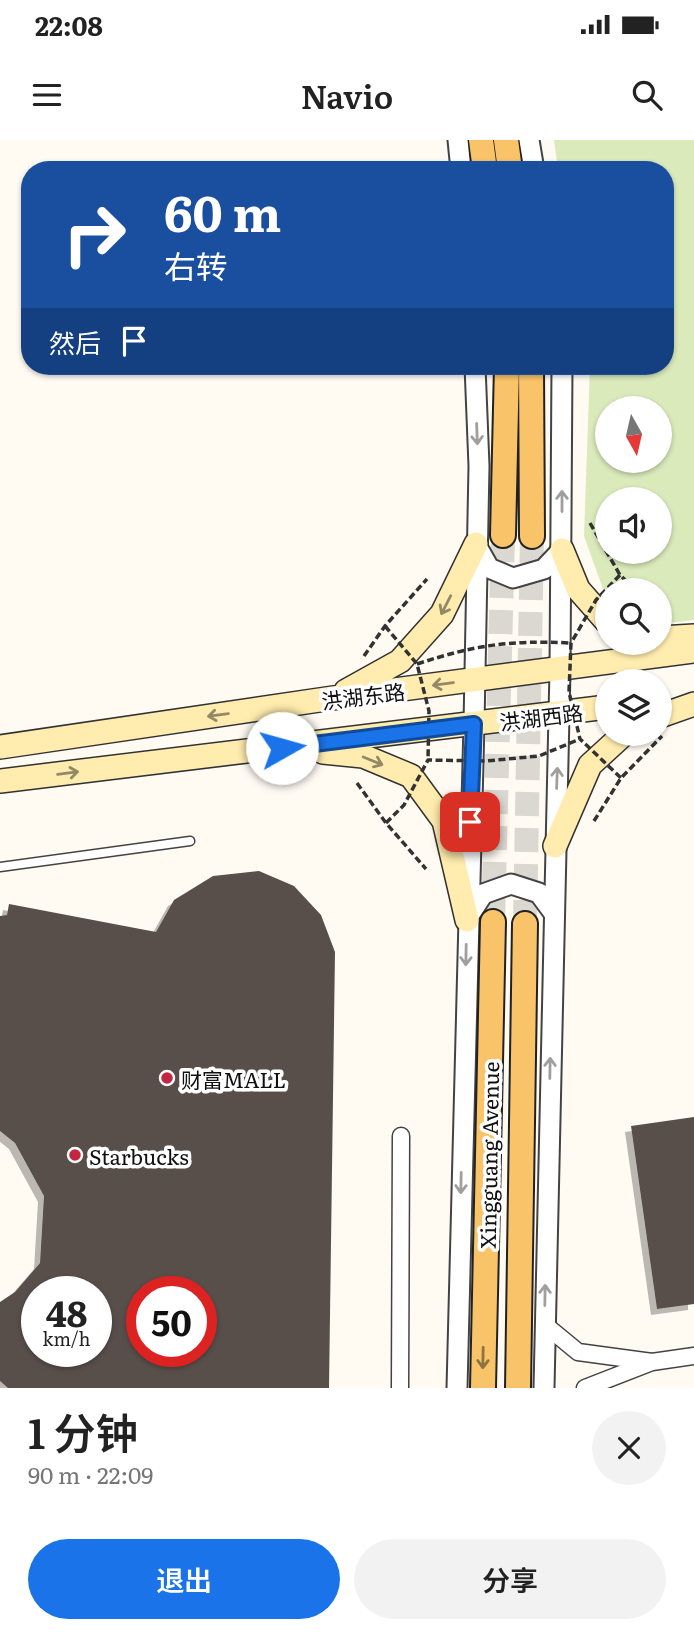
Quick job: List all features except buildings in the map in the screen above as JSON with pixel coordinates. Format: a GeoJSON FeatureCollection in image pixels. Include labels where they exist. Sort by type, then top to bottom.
{"type":"FeatureCollection","features":[{"type":"Feature","properties":{"kind":"main road"},"geometry":{"type":"LineString","coordinates":[[481,140],[484,161]]}},
{"type":"Feature","properties":{"kind":"main road"},"geometry":{"type":"LineString","coordinates":[[506,140],[509,161]]}},
{"type":"Feature","properties":{"kind":"main road"},"geometry":{"type":"LineString","coordinates":[[503,535],[507,375]]}},
{"type":"Feature","properties":{"kind":"main road"},"geometry":{"type":"LineString","coordinates":[[531,375],[532,536]]}},
{"type":"Feature","properties":{"kind":"main road"},"geometry":{"type":"LineString","coordinates":[[333,698],[400,661],[442,614],[476,544]]}},
{"type":"Feature","properties":{"kind":"main road"},"geometry":{"type":"LineString","coordinates":[[562,550],[578,589],[595,608]]}},
{"type":"Feature","properties":{"kind":"main road"},"geometry":{"type":"LineString","coordinates":[[672,637],[694,636]]}},
{"type":"Feature","properties":{"kind":"main road","name":"洪湖西路"},"geometry":{"type":"LineString","coordinates":[[560,670],[694,651]]}},
{"type":"Feature","properties":{"kind":"main road","name":"洪湖东路"},"geometry":{"type":"LineString","coordinates":[[0,747],[333,698],[560,670]]}},
{"type":"Feature","properties":{"kind":"main road"},"geometry":{"type":"LineString","coordinates":[[672,698],[694,695]]}},
{"type":"Feature","properties":{"kind":"main road"},"geometry":{"type":"LineString","coordinates":[[672,717],[694,704]]}},
{"type":"Feature","properties":{"kind":"main road","name":"洪湖西路"},"geometry":{"type":"LineString","coordinates":[[474,724],[595,709]]}},
{"type":"Feature","properties":{"kind":"main road","name":"洪湖东路"},"geometry":{"type":"LineString","coordinates":[[0,781],[474,724]]}},
{"type":"Feature","properties":{"kind":"main road"},"geometry":{"type":"LineString","coordinates":[[555,846],[590,765],[611,746]]}},
{"type":"Feature","properties":{"kind":"main road"},"geometry":{"type":"LineString","coordinates":[[282,748],[363,756],[411,776],[444,821],[467,920]]}},
{"type":"Feature","properties":{"kind":"main road","name":"Xingguang Avenue"},"geometry":{"type":"LineString","coordinates":[[483,1388],[493,922]]}},
{"type":"Feature","properties":{"kind":"main road","name":"Xingguang Avenue"},"geometry":{"type":"LineString","coordinates":[[518,1388],[525,924]]}},
{"type":"Feature","properties":{"kind":"street"},"geometry":{"type":"LineString","coordinates":[[458,140],[460,161]]}},
{"type":"Feature","properties":{"kind":"street"},"geometry":{"type":"LineString","coordinates":[[529,140],[532,161]]}},
{"type":"Feature","properties":{"kind":"street"},"geometry":{"type":"LineString","coordinates":[[457,1388],[479,466],[475,375]]}},
{"type":"Feature","properties":{"kind":"street"},"geometry":{"type":"LineString","coordinates":[[544,1388],[560,670],[562,375]]}},
{"type":"Feature","properties":{"kind":"street"},"geometry":{"type":"LineString","coordinates":[[476,544],[489,568],[513,578],[544,569],[562,550]]}},
{"type":"Feature","properties":{"kind":"street"},"geometry":{"type":"LineString","coordinates":[[467,920],[483,894],[511,884],[539,893],[553,912]]}},
{"type":"Feature","properties":{"kind":"street"},"geometry":{"type":"LineString","coordinates":[[400,1388],[401,1136]]}},
{"type":"Feature","properties":{"kind":"street"},"geometry":{"type":"LineString","coordinates":[[544,1324],[578,1352],[652,1362]]}},
{"type":"Feature","properties":{"kind":"street"},"geometry":{"type":"LineString","coordinates":[[585,1388],[652,1362],[694,1356]]}},
{"type":"Feature","properties":{"kind":"lane"},"geometry":{"type":"LineString","coordinates":[[0,867],[190,841]]}},
{"type":"Feature","properties":{"kind":"path"},"geometry":{"type":"LineString","coordinates":[[590,523],[623,578]]}},
{"type":"Feature","properties":{"kind":"path"},"geometry":{"type":"LineString","coordinates":[[620,575],[596,600],[571,643],[569,692],[580,739],[621,778]]}},
{"type":"Feature","properties":{"kind":"path"},"geometry":{"type":"LineString","coordinates":[[360,662],[385,626],[426,579]]}},
{"type":"Feature","properties":{"kind":"path"},"geometry":{"type":"LineString","coordinates":[[385,626],[418,664],[429,711],[428,760],[404,805],[386,823]]}},
{"type":"Feature","properties":{"kind":"path"},"geometry":{"type":"LineString","coordinates":[[418,664],[469,647],[524,641],[571,643]]}},
{"type":"Feature","properties":{"kind":"path"},"geometry":{"type":"LineString","coordinates":[[428,760],[486,761],[539,756],[580,739]]}},
{"type":"Feature","properties":{"kind":"path"},"geometry":{"type":"LineString","coordinates":[[594,821],[645,746]]}},
{"type":"Feature","properties":{"kind":"path"},"geometry":{"type":"LineString","coordinates":[[357,783],[386,823],[426,869]]}},
{"type":"Feature","properties":{"kind":"green space"},"geometry":{"type":"Polygon","coordinates":[[[554,140],[694,140],[694,620],[672,623],[672,578],[599,578],[584,536],[590,375],[674,375],[674,161],[557,161],[554,140]]]}},
{"type":"Feature","properties":{"kind":"tunnel"},"geometry":{"type":"LineString","coordinates":[[493,922],[503,535]]}},
{"type":"Feature","properties":{"kind":"tunnel"},"geometry":{"type":"LineString","coordinates":[[525,924],[532,536]]}},
{"type":"Feature","properties":{"kind":"place","name":"财富MALL"},"geometry":{"type":"Point","coordinates":[167,1078]}},
{"type":"Feature","properties":{"kind":"place","name":"Starbucks"},"geometry":{"type":"Point","coordinates":[75,1155]}},
{"type":"Feature","properties":{"kind":"route"},"geometry":{"type":"LineString","coordinates":[[282,748],[474,724],[470,822]]}}]}
